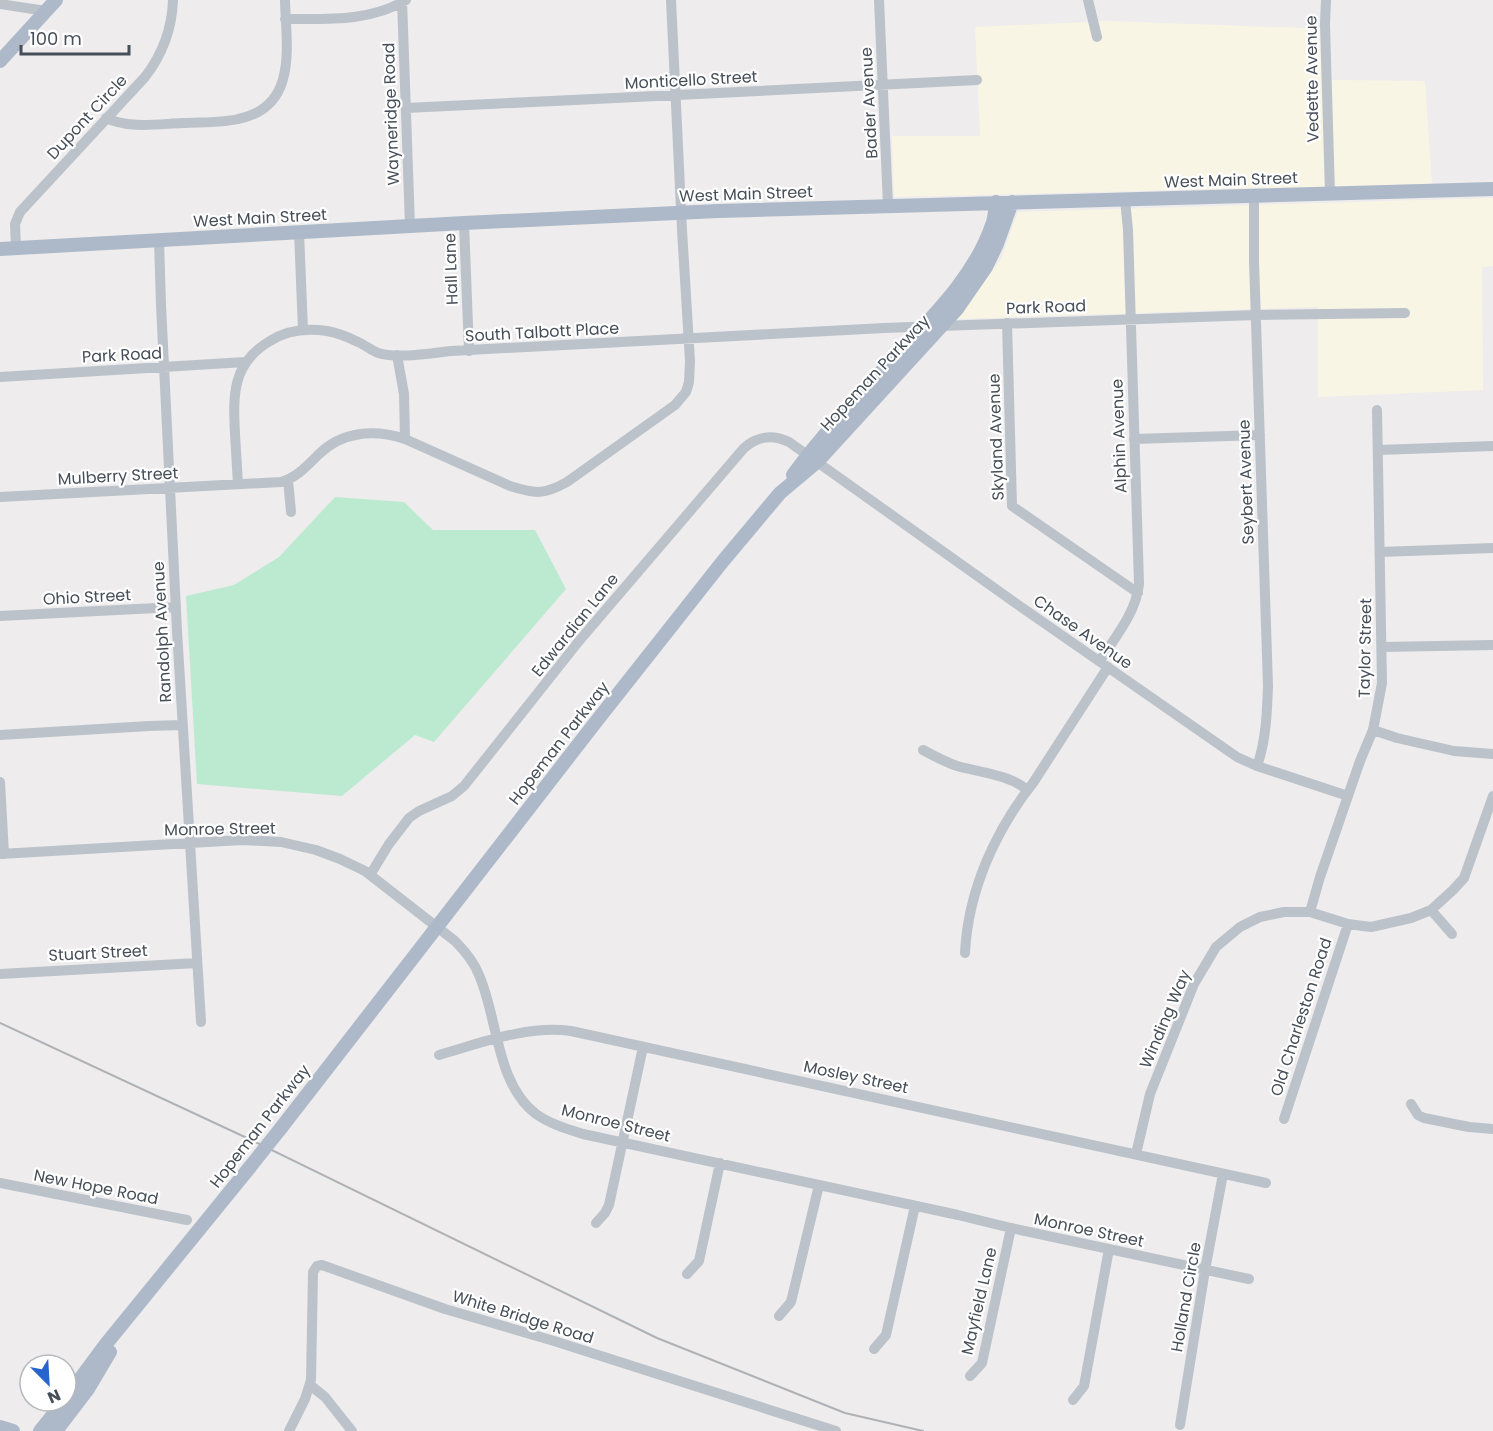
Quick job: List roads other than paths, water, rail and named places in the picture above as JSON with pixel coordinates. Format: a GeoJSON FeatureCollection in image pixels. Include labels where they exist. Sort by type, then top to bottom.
{"type":"FeatureCollection","features":[{"type":"Feature","properties":{"kind":"main road"},"geometry":{"type":"LineString","coordinates":[[0,61],[56,0]]}},
{"type":"Feature","properties":{"kind":"main road","name":"West Main Street"},"geometry":{"type":"LineString","coordinates":[[0,249],[682,213],[1493,189]]}},
{"type":"Feature","properties":{"kind":"main road"},"geometry":{"type":"LineString","coordinates":[[812,458],[846,410],[946,303],[986,241],[993,223],[996,202]]}},
{"type":"Feature","properties":{"kind":"main road","name":"Hopeman Parkway"},"geometry":{"type":"LineString","coordinates":[[78,1382],[106,1344],[281,1128],[723,561],[812,458],[957,309],[986,267],[1012,202]]}},
{"type":"Feature","properties":{"kind":"main road","name":"Hopeman Parkway"},"geometry":{"type":"LineString","coordinates":[[57,1431],[88,1389],[134,1311]]}},
{"type":"Feature","properties":{"kind":"main road","name":"Hopeman Parkway"},"geometry":{"type":"LineString","coordinates":[[40,1431],[55,1413]]}},
{"type":"Feature","properties":{"kind":"main road"},"geometry":{"type":"LineString","coordinates":[[0,1427],[13,1431]]}},
{"type":"Feature","properties":{"kind":"street","name":"Dupont Circle"},"geometry":{"type":"LineString","coordinates":[[16,248],[15,224],[20,212],[145,77],[156,62],[169,28],[173,0]]}},
{"type":"Feature","properties":{"kind":"street"},"geometry":{"type":"LineString","coordinates":[[106,118],[123,124],[156,124],[231,120],[257,112],[272,100],[279,91],[285,76],[285,0]]}},
{"type":"Feature","properties":{"kind":"street"},"geometry":{"type":"LineString","coordinates":[[291,512],[288,480],[301,472],[327,447],[347,437],[363,433],[390,435],[510,486],[528,492],[546,492],[567,482],[681,399],[689,382],[690,361],[671,0]]}},
{"type":"Feature","properties":{"kind":"street","name":"Bader Avenue"},"geometry":{"type":"LineString","coordinates":[[879,0],[888,206]]}},
{"type":"Feature","properties":{"kind":"street"},"geometry":{"type":"LineString","coordinates":[[1088,0],[1097,37]]}},
{"type":"Feature","properties":{"kind":"street","name":"Vedette Avenue"},"geometry":{"type":"LineString","coordinates":[[1326,0],[1330,194]]}},
{"type":"Feature","properties":{"kind":"street"},"geometry":{"type":"LineString","coordinates":[[285,19],[360,16],[384,10],[404,1]]}},
{"type":"Feature","properties":{"kind":"street","name":"Wayneridge Road"},"geometry":{"type":"LineString","coordinates":[[404,1],[410,226]]}},
{"type":"Feature","properties":{"kind":"street"},"geometry":{"type":"LineString","coordinates":[[0,4],[46,11]]}},
{"type":"Feature","properties":{"kind":"street","name":"Monticello Street"},"geometry":{"type":"LineString","coordinates":[[406,108],[977,80]]}},
{"type":"Feature","properties":{"kind":"street","name":"Seybert Avenue"},"geometry":{"type":"LineString","coordinates":[[1254,196],[1268,686],[1267,718],[1257,766]]}},
{"type":"Feature","properties":{"kind":"street","name":"Alphin Avenue"},"geometry":{"type":"LineString","coordinates":[[965,953],[969,919],[984,868],[999,835],[1104,664],[1132,611],[1138,593],[1128,230],[1125,200]]}},
{"type":"Feature","properties":{"kind":"street","name":"Hall Lane"},"geometry":{"type":"LineString","coordinates":[[464,223],[469,351]]}},
{"type":"Feature","properties":{"kind":"street"},"geometry":{"type":"LineString","coordinates":[[238,484],[234,398],[245,362],[267,342],[284,334],[303,330],[299,232]]}},
{"type":"Feature","properties":{"kind":"street","name":"Randolph Avenue"},"geometry":{"type":"LineString","coordinates":[[159,240],[182,726],[201,1022]]}},
{"type":"Feature","properties":{"kind":"street","name":"Park Road"},"geometry":{"type":"LineString","coordinates":[[689,339],[1007,323],[1405,313]]}},
{"type":"Feature","properties":{"kind":"street","name":"Skyland Avenue"},"geometry":{"type":"LineString","coordinates":[[1007,323],[1012,506],[1138,593]]}},
{"type":"Feature","properties":{"kind":"street","name":"South Talbott Place"},"geometry":{"type":"LineString","coordinates":[[303,330],[336,333],[379,353],[397,355],[689,339]]}},
{"type":"Feature","properties":{"kind":"street"},"geometry":{"type":"LineString","coordinates":[[397,355],[404,394],[405,440]]}},
{"type":"Feature","properties":{"kind":"street","name":"Park Road"},"geometry":{"type":"LineString","coordinates":[[0,377],[245,362]]}},
{"type":"Feature","properties":{"kind":"street","name":"Taylor Street"},"geometry":{"type":"LineString","coordinates":[[1310,912],[1360,761],[1373,730],[1382,684],[1377,410]]}},
{"type":"Feature","properties":{"kind":"street"},"geometry":{"type":"LineString","coordinates":[[1134,439],[1260,435]]}},
{"type":"Feature","properties":{"kind":"street","name":"Edwardian Lane"},"geometry":{"type":"LineString","coordinates":[[370,875],[389,844],[409,818],[452,796],[464,786],[579,641],[744,448],[759,438],[777,437],[789,442],[812,458]]}},
{"type":"Feature","properties":{"kind":"street"},"geometry":{"type":"LineString","coordinates":[[1378,450],[1493,446]]}},
{"type":"Feature","properties":{"kind":"street","name":"Chase Avenue"},"geometry":{"type":"LineString","coordinates":[[812,458],[1197,728],[1222,748],[1257,766],[1348,796]]}},
{"type":"Feature","properties":{"kind":"street","name":"Mulberry Street"},"geometry":{"type":"LineString","coordinates":[[0,497],[288,480]]}},
{"type":"Feature","properties":{"kind":"street"},"geometry":{"type":"LineString","coordinates":[[1380,552],[1493,548]]}},
{"type":"Feature","properties":{"kind":"street","name":"Ohio Street"},"geometry":{"type":"LineString","coordinates":[[0,616],[176,607]]}},
{"type":"Feature","properties":{"kind":"street"},"geometry":{"type":"LineString","coordinates":[[1382,647],[1493,645]]}},
{"type":"Feature","properties":{"kind":"street"},"geometry":{"type":"LineString","coordinates":[[0,735],[182,726]]}},
{"type":"Feature","properties":{"kind":"street"},"geometry":{"type":"LineString","coordinates":[[1373,730],[1454,751],[1493,754]]}},
{"type":"Feature","properties":{"kind":"street"},"geometry":{"type":"LineString","coordinates":[[923,750],[955,765],[1008,779],[1027,790]]}},
{"type":"Feature","properties":{"kind":"street"},"geometry":{"type":"LineString","coordinates":[[0,782],[2,854]]}},
{"type":"Feature","properties":{"kind":"street","name":"Winding Way"},"geometry":{"type":"LineString","coordinates":[[1136,1154],[1150,1094],[1194,984],[1216,947],[1240,927],[1260,917],[1284,912],[1310,912],[1347,924],[1371,927],[1411,918],[1431,910],[1464,878],[1493,796]]}},
{"type":"Feature","properties":{"kind":"street","name":"Monroe Street"},"geometry":{"type":"LineString","coordinates":[[2,854],[242,840],[281,842],[316,850],[365,871],[463,949],[475,966],[483,985],[503,1060],[515,1089],[524,1103],[536,1114],[550,1122],[570,1130],[622,1142],[1249,1279]]}},
{"type":"Feature","properties":{"kind":"street"},"geometry":{"type":"LineString","coordinates":[[1431,910],[1452,934]]}},
{"type":"Feature","properties":{"kind":"street","name":"Old Charleston Road"},"geometry":{"type":"LineString","coordinates":[[1284,1119],[1347,924]]}},
{"type":"Feature","properties":{"kind":"street","name":"Stuart Street"},"geometry":{"type":"LineString","coordinates":[[0,974],[197,963]]}},
{"type":"Feature","properties":{"kind":"street","name":"Mosley Street"},"geometry":{"type":"LineString","coordinates":[[439,1055],[537,1030],[561,1030],[1266,1183]]}},
{"type":"Feature","properties":{"kind":"street"},"geometry":{"type":"LineString","coordinates":[[596,1223],[609,1205],[644,1047]]}},
{"type":"Feature","properties":{"kind":"street"},"geometry":{"type":"LineString","coordinates":[[1411,1104],[1418,1115],[1424,1118],[1468,1127],[1493,1129]]}},
{"type":"Feature","properties":{"kind":"street"},"geometry":{"type":"LineString","coordinates":[[687,1274],[699,1261],[720,1163]]}},
{"type":"Feature","properties":{"kind":"street","name":"Holland Circle"},"geometry":{"type":"LineString","coordinates":[[1180,1425],[1223,1174]]}},
{"type":"Feature","properties":{"kind":"street","name":"New Hope Road"},"geometry":{"type":"LineString","coordinates":[[0,1183],[187,1220]]}},
{"type":"Feature","properties":{"kind":"street"},"geometry":{"type":"LineString","coordinates":[[779,1316],[791,1302],[819,1185]]}},
{"type":"Feature","properties":{"kind":"street"},"geometry":{"type":"LineString","coordinates":[[874,1348],[886,1335],[915,1206]]}},
{"type":"Feature","properties":{"kind":"street","name":"Mayfield Lane"},"geometry":{"type":"LineString","coordinates":[[969,1376],[982,1363],[1011,1228]]}},
{"type":"Feature","properties":{"kind":"street"},"geometry":{"type":"LineString","coordinates":[[1073,1400],[1084,1386],[1108,1249]]}},
{"type":"Feature","properties":{"kind":"street","name":"White Bridge Road"},"geometry":{"type":"LineString","coordinates":[[310,1385],[313,1272],[317,1266],[322,1264],[445,1309],[836,1431]]}},
{"type":"Feature","properties":{"kind":"street"},"geometry":{"type":"LineString","coordinates":[[290,1431],[310,1385],[325,1397],[352,1431]]}},
{"type":"Feature","properties":{"kind":"railway"},"geometry":{"type":"LineString","coordinates":[[0,1023],[247,1138],[657,1338],[845,1413],[923,1431]]}}]}
